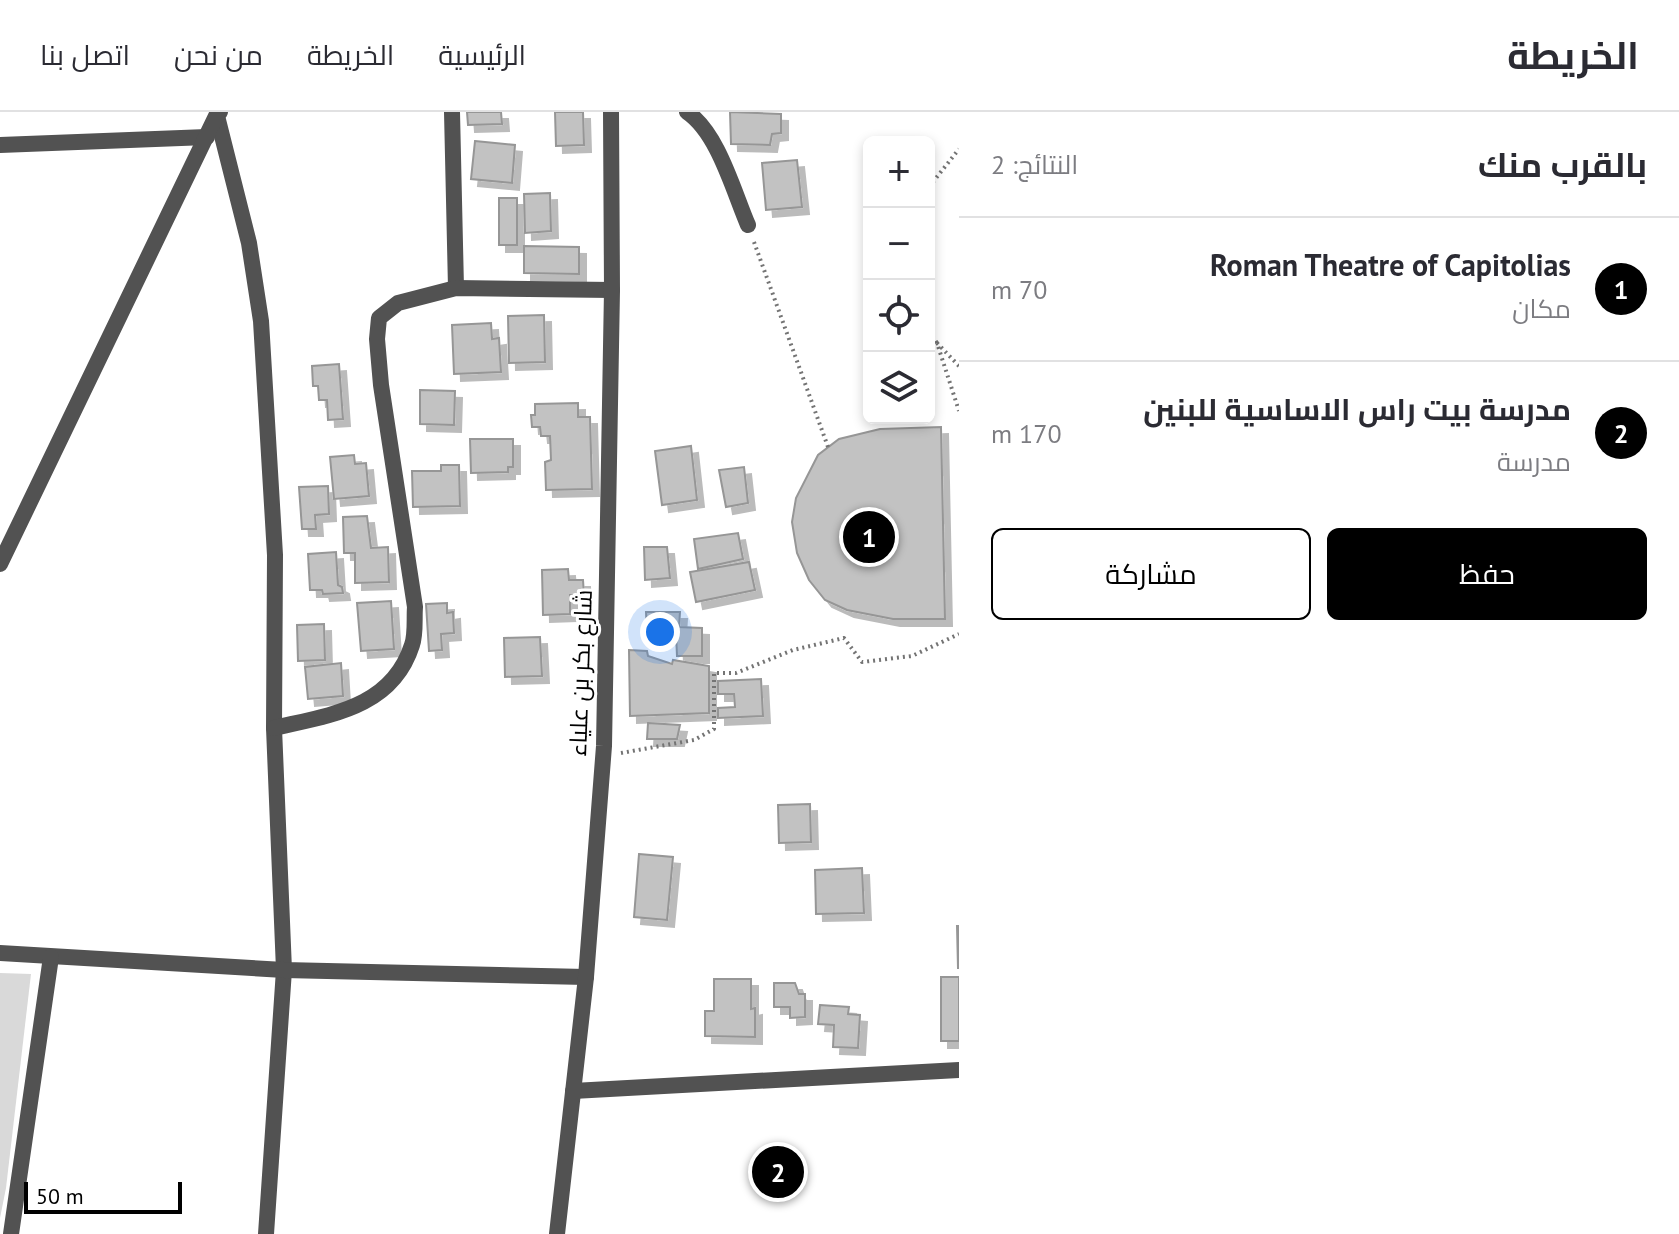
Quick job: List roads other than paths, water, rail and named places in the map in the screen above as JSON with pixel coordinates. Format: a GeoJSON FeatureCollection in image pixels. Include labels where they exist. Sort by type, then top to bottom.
{"type":"FeatureCollection","features":[{"type":"Feature","properties":{"kind":"street"},"geometry":{"type":"LineString","coordinates":[[452,112],[456,288]]}},
{"type":"Feature","properties":{"kind":"street","name":"شارع بكر بن علياء"},"geometry":{"type":"LineString","coordinates":[[557,1234],[586,977],[603,756],[615,112]]}},
{"type":"Feature","properties":{"kind":"street"},"geometry":{"type":"LineString","coordinates":[[687,112],[709,134],[748,225]]}},
{"type":"Feature","properties":{"kind":"street"},"geometry":{"type":"LineString","coordinates":[[0,564],[218,113]]}},
{"type":"Feature","properties":{"kind":"street"},"geometry":{"type":"LineString","coordinates":[[218,113],[249,243],[261,321],[275,555],[274,728],[284,970],[266,1234]]}},
{"type":"Feature","properties":{"kind":"street"},"geometry":{"type":"LineString","coordinates":[[0,145],[207,137]]}},
{"type":"Feature","properties":{"kind":"street"},"geometry":{"type":"LineString","coordinates":[[274,728],[338,713],[369,702],[400,672],[413,643],[415,607],[381,385],[377,339],[379,318],[398,303],[456,288],[612,290]]}},
{"type":"Feature","properties":{"kind":"street"},"geometry":{"type":"LineString","coordinates":[[0,953],[284,970],[586,977]]}},
{"type":"Feature","properties":{"kind":"street"},"geometry":{"type":"LineString","coordinates":[[11,1234],[51,957]]}},
{"type":"Feature","properties":{"kind":"street"},"geometry":{"type":"LineString","coordinates":[[573,1091],[959,1070]]}},
{"type":"Feature","properties":{"kind":"place","name":"Roman Theatre of Capitolias"},"geometry":{"type":"Point","coordinates":[869,537]}},
{"type":"Feature","properties":{"kind":"place","name":"مدرسة بيت راس الاساسية للبنين"},"geometry":{"type":"Point","coordinates":[778,1172]}}]}
